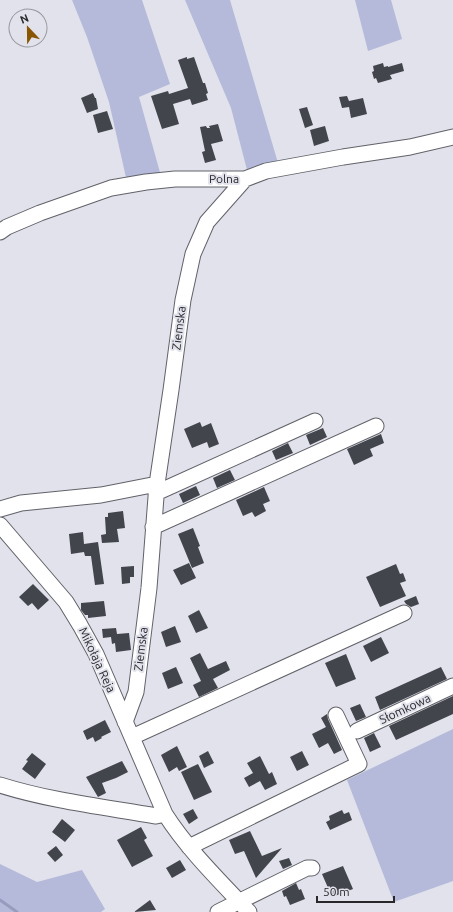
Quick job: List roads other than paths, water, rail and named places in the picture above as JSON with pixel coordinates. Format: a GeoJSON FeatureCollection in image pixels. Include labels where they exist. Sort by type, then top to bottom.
{"type":"FeatureCollection","features":[{"type":"Feature","properties":{"kind":"street","name":"Polna"},"geometry":{"type":"LineString","coordinates":[[0,232],[7,227],[40,213],[111,188],[175,179],[245,180],[266,171],[410,147],[453,137]]}},
{"type":"Feature","properties":{"kind":"street","name":"Ziemska"},"geometry":{"type":"LineString","coordinates":[[125,722],[136,692],[149,588],[156,488],[183,300],[193,254],[207,222],[245,180]]}},
{"type":"Feature","properties":{"kind":"street"},"geometry":{"type":"LineString","coordinates":[[0,509],[21,504],[156,488],[315,421]]}},
{"type":"Feature","properties":{"kind":"street"},"geometry":{"type":"LineString","coordinates":[[153,527],[376,426]]}},
{"type":"Feature","properties":{"kind":"street","name":"Mikołaja Reja"},"geometry":{"type":"LineString","coordinates":[[0,525],[66,602],[80,625],[96,654],[165,814],[189,847],[244,907]]}},
{"type":"Feature","properties":{"kind":"street"},"geometry":{"type":"LineString","coordinates":[[132,737],[404,613]]}},
{"type":"Feature","properties":{"kind":"street","name":"Słomkowa"},"geometry":{"type":"LineString","coordinates":[[357,731],[453,686]]}},
{"type":"Feature","properties":{"kind":"street"},"geometry":{"type":"LineString","coordinates":[[189,847],[359,764],[336,715]]}},
{"type":"Feature","properties":{"kind":"street"},"geometry":{"type":"LineString","coordinates":[[0,785],[31,795],[72,803],[156,816],[165,814]]}},
{"type":"Feature","properties":{"kind":"street"},"geometry":{"type":"LineString","coordinates":[[218,912],[244,907],[307,868],[312,868]]}},
{"type":"Feature","properties":{"kind":"waterway"},"geometry":{"type":"LineString","coordinates":[[0,900],[17,912]]}}]}
